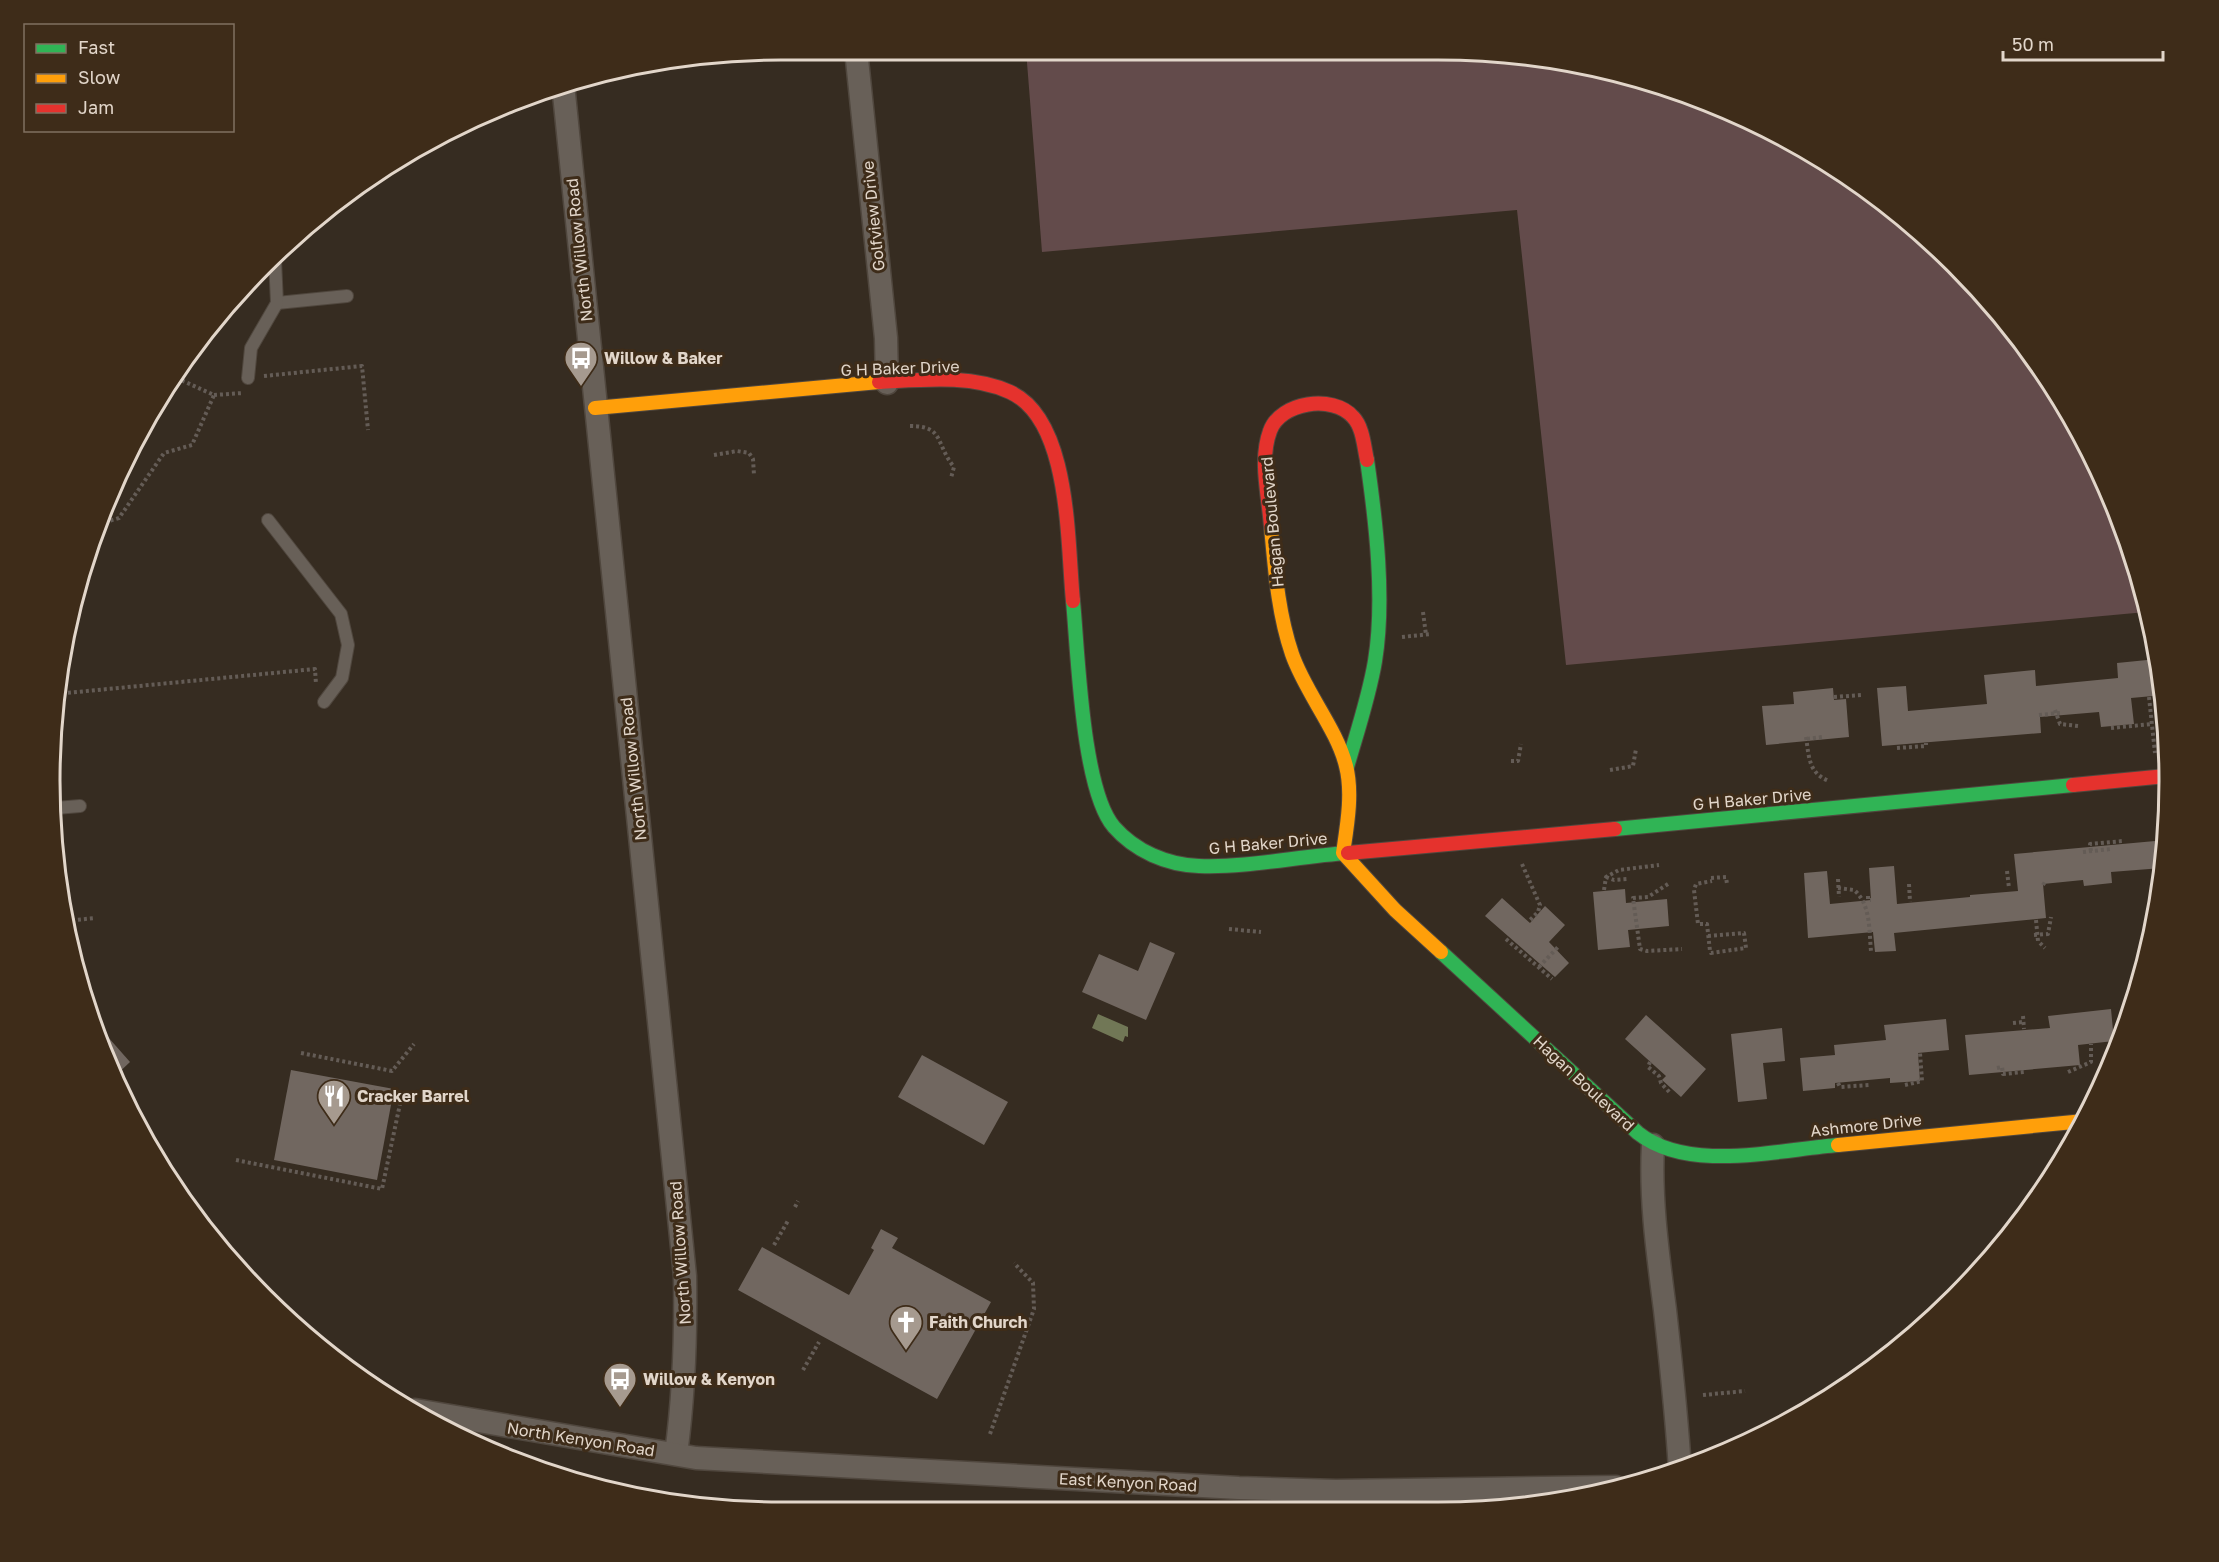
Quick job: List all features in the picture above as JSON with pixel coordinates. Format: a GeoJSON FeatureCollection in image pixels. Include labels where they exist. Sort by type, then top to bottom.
{"type":"FeatureCollection","features":[{"type":"Feature","properties":{"kind":"street","name":"Golfview Drive"},"geometry":{"type":"LineString","coordinates":[[857,60],[886,338],[886,383]]}},
{"type":"Feature","properties":{"kind":"street","name":"North Willow Road"},"geometry":{"type":"LineString","coordinates":[[563,94],[685,1276],[686,1338],[682,1407],[676,1454]]}},
{"type":"Feature","properties":{"kind":"street","name":"G H Baker Drive"},"geometry":{"type":"LineString","coordinates":[[595,408],[886,383],[944,381],[986,384],[1019,398],[1043,421],[1059,460],[1084,714],[1094,784],[1101,803],[1114,826],[1146,853],[1167,861],[1197,866],[1235,865],[2159,776]]}},
{"type":"Feature","properties":{"kind":"street","name":"Hagan Boulevard"},"geometry":{"type":"LineString","coordinates":[[1347,767],[1291,651],[1280,610],[1266,446],[1271,429],[1279,417],[1291,409],[1305,405],[1327,405],[1346,411],[1355,418],[1364,439],[1373,522],[1378,643],[1371,681],[1347,767],[1349,807],[1345,819],[1343,853],[1395,909],[1653,1145]]}},
{"type":"Feature","properties":{"kind":"street","name":"Ashmore Drive"},"geometry":{"type":"LineString","coordinates":[[1653,1145],[1687,1156],[1709,1157],[2073,1122]]}},
{"type":"Feature","properties":{"kind":"street"},"geometry":{"type":"LineString","coordinates":[[1653,1145],[1654,1219],[1670,1349],[1679,1460]]}},
{"type":"Feature","properties":{"kind":"street","name":"North Kenyon Road"},"geometry":{"type":"LineString","coordinates":[[435,1413],[676,1454]]}},
{"type":"Feature","properties":{"kind":"street","name":"East Kenyon Road"},"geometry":{"type":"LineString","coordinates":[[676,1454],[1239,1488],[1335,1491],[1581,1487]]}},
{"type":"Feature","properties":{"kind":"lane"},"geometry":{"type":"LineString","coordinates":[[248,378],[251,348],[277,303],[275,267]]}},
{"type":"Feature","properties":{"kind":"lane"},"geometry":{"type":"LineString","coordinates":[[277,303],[347,296]]}},
{"type":"Feature","properties":{"kind":"lane"},"geometry":{"type":"LineString","coordinates":[[268,520],[341,615],[348,645],[342,678],[320,696]]}},
{"type":"Feature","properties":{"kind":"lane"},"geometry":{"type":"LineString","coordinates":[[61,808],[80,806]]}},
{"type":"Feature","properties":{"kind":"path"},"geometry":{"type":"LineString","coordinates":[[248,378],[362,366],[368,430]]}},
{"type":"Feature","properties":{"kind":"path"},"geometry":{"type":"LineString","coordinates":[[182,380],[214,395],[250,393]]}},
{"type":"Feature","properties":{"kind":"path"},"geometry":{"type":"LineString","coordinates":[[109,521],[119,518],[164,453],[192,445],[214,395]]}},
{"type":"Feature","properties":{"kind":"path"},"geometry":{"type":"LineString","coordinates":[[910,426],[930,428],[936,433],[945,456],[954,467],[951,478]]}},
{"type":"Feature","properties":{"kind":"path"},"geometry":{"type":"LineString","coordinates":[[714,455],[749,453],[753,459],[754,476]]}},
{"type":"Feature","properties":{"kind":"path"},"geometry":{"type":"LineString","coordinates":[[1424,612],[1426,635]]}},
{"type":"Feature","properties":{"kind":"path"},"geometry":{"type":"LineString","coordinates":[[65,693],[315,669],[320,696]]}},
{"type":"Feature","properties":{"kind":"path"},"geometry":{"type":"LineString","coordinates":[[1834,697],[1862,695]]}},
{"type":"Feature","properties":{"kind":"path"},"geometry":{"type":"LineString","coordinates":[[2149,697],[2158,755]]}},
{"type":"Feature","properties":{"kind":"path"},"geometry":{"type":"LineString","coordinates":[[2039,715],[2057,712],[2060,724],[2078,726]]}},
{"type":"Feature","properties":{"kind":"path"},"geometry":{"type":"LineString","coordinates":[[2111,728],[2152,724]]}},
{"type":"Feature","properties":{"kind":"path"},"geometry":{"type":"LineString","coordinates":[[1822,737],[1807,738],[1809,760],[1814,772],[1825,780],[1837,783]]}},
{"type":"Feature","properties":{"kind":"path"},"geometry":{"type":"LineString","coordinates":[[1897,748],[1926,746],[1926,743]]}},
{"type":"Feature","properties":{"kind":"path"},"geometry":{"type":"LineString","coordinates":[[1510,761],[1518,761],[1521,744]]}},
{"type":"Feature","properties":{"kind":"path"},"geometry":{"type":"LineString","coordinates":[[1610,770],[1634,766],[1636,749]]}},
{"type":"Feature","properties":{"kind":"path"},"geometry":{"type":"LineString","coordinates":[[1510,839],[1540,905],[1538,912],[1529,921]]}},
{"type":"Feature","properties":{"kind":"path"},"geometry":{"type":"LineString","coordinates":[[2111,849],[2088,852],[2090,844],[2123,841]]}},
{"type":"Feature","properties":{"kind":"path"},"geometry":{"type":"LineString","coordinates":[[1604,891],[1606,878],[1619,870],[1659,865]]}},
{"type":"Feature","properties":{"kind":"path"},"geometry":{"type":"LineString","coordinates":[[2007,871],[2009,888]]}},
{"type":"Feature","properties":{"kind":"path"},"geometry":{"type":"LineString","coordinates":[[1708,936],[1744,933],[1746,948],[1711,953],[1708,936],[1707,924],[1698,924],[1694,890],[1696,884],[1726,877],[1727,884]]}},
{"type":"Feature","properties":{"kind":"path"},"geometry":{"type":"LineString","coordinates":[[1606,878],[1628,879]]}},
{"type":"Feature","properties":{"kind":"path"},"geometry":{"type":"LineString","coordinates":[[1838,879],[1839,897]]}},
{"type":"Feature","properties":{"kind":"path"},"geometry":{"type":"LineString","coordinates":[[1668,884],[1648,897],[1633,898],[1637,939],[1640,949],[1647,951],[1682,949]]}},
{"type":"Feature","properties":{"kind":"path"},"geometry":{"type":"LineString","coordinates":[[1909,884],[1910,902]]}},
{"type":"Feature","properties":{"kind":"path"},"geometry":{"type":"LineString","coordinates":[[1838,888],[1854,890],[1863,901],[1869,922],[1872,948]]}},
{"type":"Feature","properties":{"kind":"path"},"geometry":{"type":"LineString","coordinates":[[2036,936],[2048,934],[2051,917]]}},
{"type":"Feature","properties":{"kind":"path"},"geometry":{"type":"LineString","coordinates":[[74,920],[95,918]]}},
{"type":"Feature","properties":{"kind":"path"},"geometry":{"type":"LineString","coordinates":[[2036,920],[2036,936],[2045,948]]}},
{"type":"Feature","properties":{"kind":"path"},"geometry":{"type":"LineString","coordinates":[[1229,929],[1261,932]]}},
{"type":"Feature","properties":{"kind":"path"},"geometry":{"type":"LineString","coordinates":[[1506,939],[1546,971],[1552,979]]}},
{"type":"Feature","properties":{"kind":"path"},"geometry":{"type":"LineString","coordinates":[[1539,967],[1558,947]]}},
{"type":"Feature","properties":{"kind":"path"},"geometry":{"type":"LineString","coordinates":[[2023,1016],[2024,1029]]}},
{"type":"Feature","properties":{"kind":"path"},"geometry":{"type":"LineString","coordinates":[[2013,1023],[2023,1022]]}},
{"type":"Feature","properties":{"kind":"path"},"geometry":{"type":"LineString","coordinates":[[301,1053],[393,1071],[414,1044]]}},
{"type":"Feature","properties":{"kind":"path"},"geometry":{"type":"LineString","coordinates":[[2068,1072],[2091,1062],[2091,1044]]}},
{"type":"Feature","properties":{"kind":"path"},"geometry":{"type":"LineString","coordinates":[[1905,1085],[1922,1081],[1920,1053]]}},
{"type":"Feature","properties":{"kind":"path"},"geometry":{"type":"LineString","coordinates":[[1650,1062],[1648,1067],[1659,1076],[1661,1083],[1671,1094]]}},
{"type":"Feature","properties":{"kind":"path"},"geometry":{"type":"LineString","coordinates":[[1997,1068],[2002,1067],[2003,1074],[2024,1072]]}},
{"type":"Feature","properties":{"kind":"path"},"geometry":{"type":"LineString","coordinates":[[1838,1083],[1840,1087],[1869,1085]]}},
{"type":"Feature","properties":{"kind":"path"},"geometry":{"type":"LineString","coordinates":[[236,1160],[382,1188],[400,1104]]}},
{"type":"Feature","properties":{"kind":"path"},"geometry":{"type":"LineString","coordinates":[[795,1206],[798,1201]]}},
{"type":"Feature","properties":{"kind":"path"},"geometry":{"type":"LineString","coordinates":[[774,1245],[789,1219]]}},
{"type":"Feature","properties":{"kind":"path"},"geometry":{"type":"LineString","coordinates":[[990,1434],[1034,1309],[1033,1282],[1014,1263]]}},
{"type":"Feature","properties":{"kind":"path"},"geometry":{"type":"LineString","coordinates":[[803,1370],[819,1342]]}},
{"type":"Feature","properties":{"kind":"path"},"geometry":{"type":"LineString","coordinates":[[1703,1395],[1744,1391]]}},
{"type":"Feature","properties":{"kind":"shaded area"},"geometry":{"type":"Polygon","coordinates":[[[1027,60],[1485,62],[1532,66],[1579,74],[1670,98],[1757,134],[1839,182],[1913,239],[1948,271],[1980,306],[2037,380],[2085,462],[2121,549],[2138,613],[1566,665],[1517,210],[1042,252],[1027,60]]]}},
{"type":"Feature","properties":{"kind":"shaded area"},"geometry":{"type":"Polygon","coordinates":[[[1098,1014],[1128,1027],[1128,1037],[1125,1036],[1123,1042],[1092,1028],[1098,1014]]]}},
{"type":"Feature","properties":{"kind":"building"},"geometry":{"type":"Polygon","coordinates":[[[2148,660],[2154,696],[2131,698],[2134,724],[2101,727],[2099,712],[2040,717],[2041,733],[1882,746],[1877,688],[1906,686],[1908,711],[1987,704],[1984,675],[2035,670],[2036,686],[2118,678],[2117,663],[2148,660]]]}},
{"type":"Feature","properties":{"kind":"building"},"geometry":{"type":"Polygon","coordinates":[[[1833,688],[1834,700],[1846,699],[1849,737],[1766,745],[1762,706],[1794,704],[1793,692],[1833,688]]]}},
{"type":"Feature","properties":{"kind":"building"},"geometry":{"type":"Polygon","coordinates":[[[2156,841],[2154,869],[2111,872],[2112,883],[2084,886],[2083,880],[2043,884],[2046,918],[1894,933],[1896,951],[1875,952],[1873,932],[1808,938],[1804,873],[1827,871],[1830,904],[1871,900],[1869,868],[1894,866],[1897,904],[2018,891],[2014,854],[2156,841]]]}},
{"type":"Feature","properties":{"kind":"building"},"geometry":{"type":"Polygon","coordinates":[[[1625,889],[1626,903],[1667,899],[1669,926],[1628,930],[1630,947],[1598,950],[1593,892],[1625,889]]]}},
{"type":"Feature","properties":{"kind":"building"},"geometry":{"type":"Polygon","coordinates":[[[1502,898],[1530,923],[1545,906],[1565,925],[1549,942],[1569,963],[1555,977],[1485,916],[1502,898]]]}},
{"type":"Feature","properties":{"kind":"building"},"geometry":{"type":"Polygon","coordinates":[[[1150,942],[1175,953],[1146,1020],[1082,992],[1099,954],[1138,971],[1150,942]]]}},
{"type":"Feature","properties":{"kind":"building"},"geometry":{"type":"Polygon","coordinates":[[[2111,1009],[2113,1033],[2110,1041],[2078,1045],[2080,1065],[1969,1075],[1965,1035],[2050,1028],[2048,1016],[2111,1009]]]}},
{"type":"Feature","properties":{"kind":"building"},"geometry":{"type":"Polygon","coordinates":[[[1646,1015],[1706,1069],[1681,1097],[1662,1080],[1666,1076],[1625,1039],[1646,1015]]]}},
{"type":"Feature","properties":{"kind":"building"},"geometry":{"type":"Polygon","coordinates":[[[1946,1019],[1949,1050],[1918,1053],[1920,1081],[1890,1083],[1890,1078],[1835,1083],[1835,1088],[1803,1091],[1800,1058],[1835,1055],[1834,1045],[1886,1040],[1884,1025],[1946,1019]]]}},
{"type":"Feature","properties":{"kind":"building"},"geometry":{"type":"Polygon","coordinates":[[[1782,1028],[1785,1061],[1763,1063],[1767,1099],[1738,1102],[1731,1034],[1782,1028]]]}},
{"type":"Feature","properties":{"kind":"building"},"geometry":{"type":"Polygon","coordinates":[[[107,1036],[130,1062],[121,1070],[107,1036]]]}},
{"type":"Feature","properties":{"kind":"building"},"geometry":{"type":"Polygon","coordinates":[[[922,1055],[1008,1102],[984,1145],[898,1097],[922,1055]]]}},
{"type":"Feature","properties":{"kind":"building","name":"Cracker Barrel"},"geometry":{"type":"Polygon","coordinates":[[[291,1070],[394,1089],[377,1180],[274,1160],[291,1070]]]}},
{"type":"Feature","properties":{"kind":"building","name":"Faith Church"},"geometry":{"type":"Polygon","coordinates":[[[881,1229],[898,1238],[892,1248],[991,1302],[937,1399],[738,1290],[762,1247],[849,1295],[874,1250],[871,1248],[881,1229]]]}},
{"type":"Feature","properties":{"kind":"traffic: fast"},"geometry":{"type":"LineString","coordinates":[[1347,767],[1370,688],[1378,637],[1378,560],[1367,460]]}},
{"type":"Feature","properties":{"kind":"traffic: fast"},"geometry":{"type":"LineString","coordinates":[[1073,601],[1088,753],[1103,809],[1122,836],[1142,850],[1164,860],[1199,866],[1255,864],[1348,853]]}},
{"type":"Feature","properties":{"kind":"traffic: fast"},"geometry":{"type":"LineString","coordinates":[[1615,829],[2073,785]]}},
{"type":"Feature","properties":{"kind":"traffic: fast"},"geometry":{"type":"LineString","coordinates":[[1441,952],[1638,1133],[1658,1145],[1707,1156],[1761,1154],[1838,1145]]}},
{"type":"Feature","properties":{"kind":"traffic: slow"},"geometry":{"type":"LineString","coordinates":[[595,408],[879,382]]}},
{"type":"Feature","properties":{"kind":"traffic: slow"},"geometry":{"type":"LineString","coordinates":[[1271,527],[1280,607],[1287,639],[1298,668],[1336,738],[1346,766],[1349,798],[1343,853],[1395,910],[1441,952]]}},
{"type":"Feature","properties":{"kind":"traffic: slow"},"geometry":{"type":"LineString","coordinates":[[1838,1145],[2073,1122]]}},
{"type":"Feature","properties":{"kind":"traffic: jam"},"geometry":{"type":"LineString","coordinates":[[879,382],[962,380],[995,386],[1010,392],[1030,407],[1045,428],[1055,455],[1062,485],[1067,516],[1073,601]]}},
{"type":"Feature","properties":{"kind":"traffic: jam"},"geometry":{"type":"LineString","coordinates":[[1271,527],[1265,454],[1270,431],[1284,413],[1308,404],[1333,405],[1344,410],[1359,426],[1367,460]]}},
{"type":"Feature","properties":{"kind":"traffic: jam"},"geometry":{"type":"LineString","coordinates":[[2073,785],[2159,777]]}},
{"type":"Feature","properties":{"kind":"traffic: jam"},"geometry":{"type":"LineString","coordinates":[[1348,853],[1615,829]]}},
{"type":"Feature","properties":{"kind":"place","name":"Willow & Baker"},"geometry":{"type":"Point","coordinates":[581,387]}},
{"type":"Feature","properties":{"kind":"place","name":"Cracker Barrel"},"geometry":{"type":"Point","coordinates":[334,1125]}},
{"type":"Feature","properties":{"kind":"place","name":"Faith Church"},"geometry":{"type":"Point","coordinates":[906,1351]}},
{"type":"Feature","properties":{"kind":"place","name":"Willow & Kenyon"},"geometry":{"type":"Point","coordinates":[620,1408]}}]}
